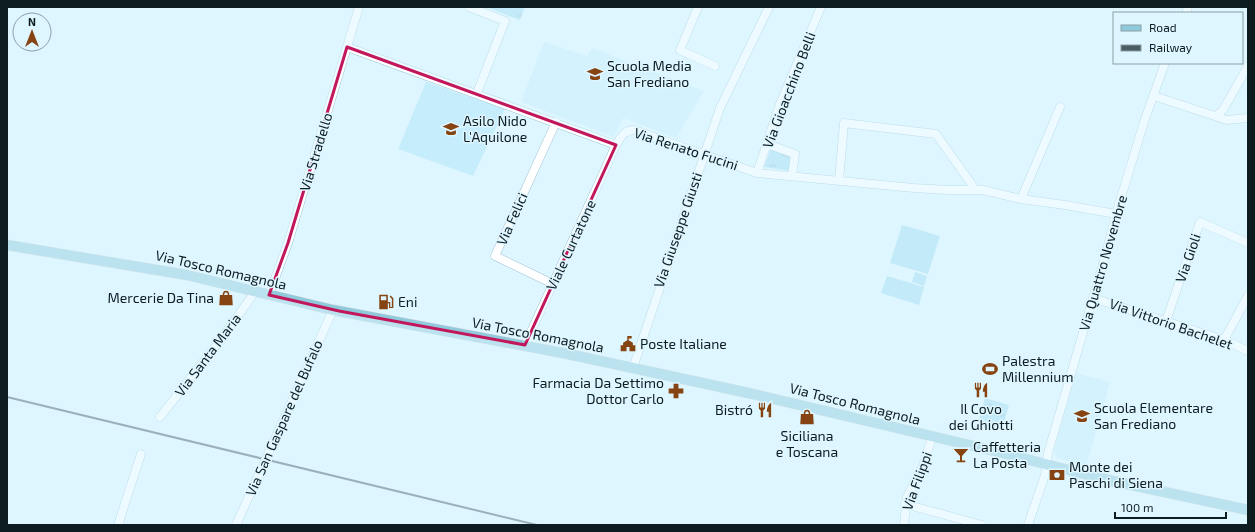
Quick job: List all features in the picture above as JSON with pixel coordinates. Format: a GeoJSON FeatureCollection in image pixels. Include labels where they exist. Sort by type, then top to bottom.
{"type":"FeatureCollection","features":[{"type":"Feature","properties":{"kind":"main road","name":"Via Tosco Romagnola"},"geometry":{"type":"LineString","coordinates":[[7,245],[157,270],[332,310],[525,345],[633,368],[768,397],[1048,464],[1099,478],[1248,510]]}},
{"type":"Feature","properties":{"kind":"street","name":"Via Stradello"},"geometry":{"type":"LineString","coordinates":[[269,295],[288,243],[359,7]]}},
{"type":"Feature","properties":{"kind":"street"},"geometry":{"type":"LineString","coordinates":[[469,7],[505,21],[478,93]]}},
{"type":"Feature","properties":{"kind":"street"},"geometry":{"type":"LineString","coordinates":[[698,7],[680,50],[715,66]]}},
{"type":"Feature","properties":{"kind":"street","name":"Via Giuseppe Giusti"},"geometry":{"type":"LineString","coordinates":[[633,368],[720,108],[769,7]]}},
{"type":"Feature","properties":{"kind":"street","name":"Via Gioacchino Belli"},"geometry":{"type":"LineString","coordinates":[[757,173],[780,104],[821,7]]}},
{"type":"Feature","properties":{"kind":"street","name":"Via Renato Fucini"},"geometry":{"type":"LineString","coordinates":[[347,47],[478,93],[616,145],[625,133],[632,130],[757,173],[839,182],[948,190],[975,189],[1021,199],[1116,214]]}},
{"type":"Feature","properties":{"kind":"street","name":"Via Quattro Novembre"},"geometry":{"type":"LineString","coordinates":[[1028,525],[1048,464],[1048,453],[1052,438],[1116,214],[1166,64]]}},
{"type":"Feature","properties":{"kind":"street"},"geometry":{"type":"LineString","coordinates":[[1216,116],[1223,110],[1248,66]]}},
{"type":"Feature","properties":{"kind":"street"},"geometry":{"type":"LineString","coordinates":[[1154,96],[1230,121],[1248,118]]}},
{"type":"Feature","properties":{"kind":"street"},"geometry":{"type":"LineString","coordinates":[[1021,199],[1060,108]]}},
{"type":"Feature","properties":{"kind":"street","name":"Via Felici"},"geometry":{"type":"LineString","coordinates":[[553,284],[495,256],[556,122]]}},
{"type":"Feature","properties":{"kind":"street"},"geometry":{"type":"LineString","coordinates":[[839,182],[844,123],[936,134],[975,189]]}},
{"type":"Feature","properties":{"kind":"street"},"geometry":{"type":"LineString","coordinates":[[767,144],[795,154],[792,176]]}},
{"type":"Feature","properties":{"kind":"street","name":"Viale Curtatone"},"geometry":{"type":"LineString","coordinates":[[525,345],[616,145]]}},
{"type":"Feature","properties":{"kind":"street","name":"Via Gioli"},"geometry":{"type":"LineString","coordinates":[[1166,321],[1200,222],[1248,243]]}},
{"type":"Feature","properties":{"kind":"street","name":"Via Santa Maria"},"geometry":{"type":"LineString","coordinates":[[160,417],[215,347],[255,292]]}},
{"type":"Feature","properties":{"kind":"street"},"geometry":{"type":"LineString","coordinates":[[1224,340],[1248,296]]}},
{"type":"Feature","properties":{"kind":"street","name":"Via Vittorio Bachelet"},"geometry":{"type":"LineString","coordinates":[[1093,298],[1224,340],[1248,351]]}},
{"type":"Feature","properties":{"kind":"street","name":"Via San Gaspare del Bufalo"},"geometry":{"type":"LineString","coordinates":[[236,525],[332,310]]}},
{"type":"Feature","properties":{"kind":"street","name":"Via Filippi"},"geometry":{"type":"LineString","coordinates":[[904,525],[905,504],[911,488],[924,466],[932,437]]}},
{"type":"Feature","properties":{"kind":"street"},"geometry":{"type":"LineString","coordinates":[[118,525],[141,454]]}},
{"type":"Feature","properties":{"kind":"street"},"geometry":{"type":"LineString","coordinates":[[905,504],[982,525]]}},
{"type":"Feature","properties":{"kind":"highlighted area"},"geometry":{"type":"Polygon","coordinates":[[[347,47],[616,145],[525,345],[339,311],[269,295],[288,243],[347,47]]]}},
{"type":"Feature","properties":{"kind":"shaded area","name":"Scuola Media San Frediano"},"geometry":{"type":"Polygon","coordinates":[[[544,42],[587,56],[592,48],[704,91],[676,138],[623,118],[614,137],[521,102],[544,42]]]}},
{"type":"Feature","properties":{"kind":"shaded area","name":"Asilo Nido L'Aquilone"},"geometry":{"type":"Polygon","coordinates":[[[426,82],[505,109],[473,176],[398,149],[426,82]]]}},
{"type":"Feature","properties":{"kind":"shaded area","name":"Scuola Elementare San Frediano"},"geometry":{"type":"Polygon","coordinates":[[[1076,373],[1110,382],[1086,467],[1057,458],[1054,451],[1076,373]]]}},
{"type":"Feature","properties":{"kind":"green space"},"geometry":{"type":"Polygon","coordinates":[[[486,7],[525,7],[520,20],[486,7]]]}},
{"type":"Feature","properties":{"kind":"green space"},"geometry":{"type":"Polygon","coordinates":[[[771,149],[792,156],[791,171],[764,167],[771,149]]]}},
{"type":"Feature","properties":{"kind":"green space"},"geometry":{"type":"Polygon","coordinates":[[[902,225],[940,236],[928,274],[890,263],[902,225]]]}},
{"type":"Feature","properties":{"kind":"green space"},"geometry":{"type":"Polygon","coordinates":[[[915,272],[927,276],[924,286],[912,282],[915,272]]]}},
{"type":"Feature","properties":{"kind":"green space"},"geometry":{"type":"Polygon","coordinates":[[[887,276],[924,287],[919,305],[881,293],[887,276]]]}},
{"type":"Feature","properties":{"kind":"green space"},"geometry":{"type":"Polygon","coordinates":[[[985,398],[1009,405],[1003,426],[979,419],[985,398]]]}},
{"type":"Feature","properties":{"kind":"railway"},"geometry":{"type":"LineString","coordinates":[[7,397],[537,525]]}},
{"type":"Feature","properties":{"kind":"place","name":"Scuola Media San Frediano"},"geometry":{"type":"Point","coordinates":[595,74]}},
{"type":"Feature","properties":{"kind":"place","name":"Asilo Nido L'Aquilone"},"geometry":{"type":"Point","coordinates":[451,129]}},
{"type":"Feature","properties":{"kind":"place","name":"Mercerie Da Tina"},"geometry":{"type":"Point","coordinates":[226,298]}},
{"type":"Feature","properties":{"kind":"place","name":"Eni"},"geometry":{"type":"Point","coordinates":[386,302]}},
{"type":"Feature","properties":{"kind":"place","name":"Poste Italiane"},"geometry":{"type":"Point","coordinates":[628,344]}},
{"type":"Feature","properties":{"kind":"place","name":"Palestra Millennium"},"geometry":{"type":"Point","coordinates":[990,369]}},
{"type":"Feature","properties":{"kind":"place","name":"Il Covo dei Ghiotti"},"geometry":{"type":"Point","coordinates":[981,390]}},
{"type":"Feature","properties":{"kind":"place","name":"Farmacia Da Settimo Dottor Carlo"},"geometry":{"type":"Point","coordinates":[676,391]}},
{"type":"Feature","properties":{"kind":"place","name":"Bistró"},"geometry":{"type":"Point","coordinates":[765,410]}},
{"type":"Feature","properties":{"kind":"place","name":"Scuola Elementare San Frediano"},"geometry":{"type":"Point","coordinates":[1082,416]}},
{"type":"Feature","properties":{"kind":"place","name":"Siciliana e Toscana"},"geometry":{"type":"Point","coordinates":[807,417]}},
{"type":"Feature","properties":{"kind":"place","name":"Caffetteria La Posta"},"geometry":{"type":"Point","coordinates":[961,455]}},
{"type":"Feature","properties":{"kind":"place","name":"Monte dei Paschi di Siena"},"geometry":{"type":"Point","coordinates":[1057,475]}}]}
